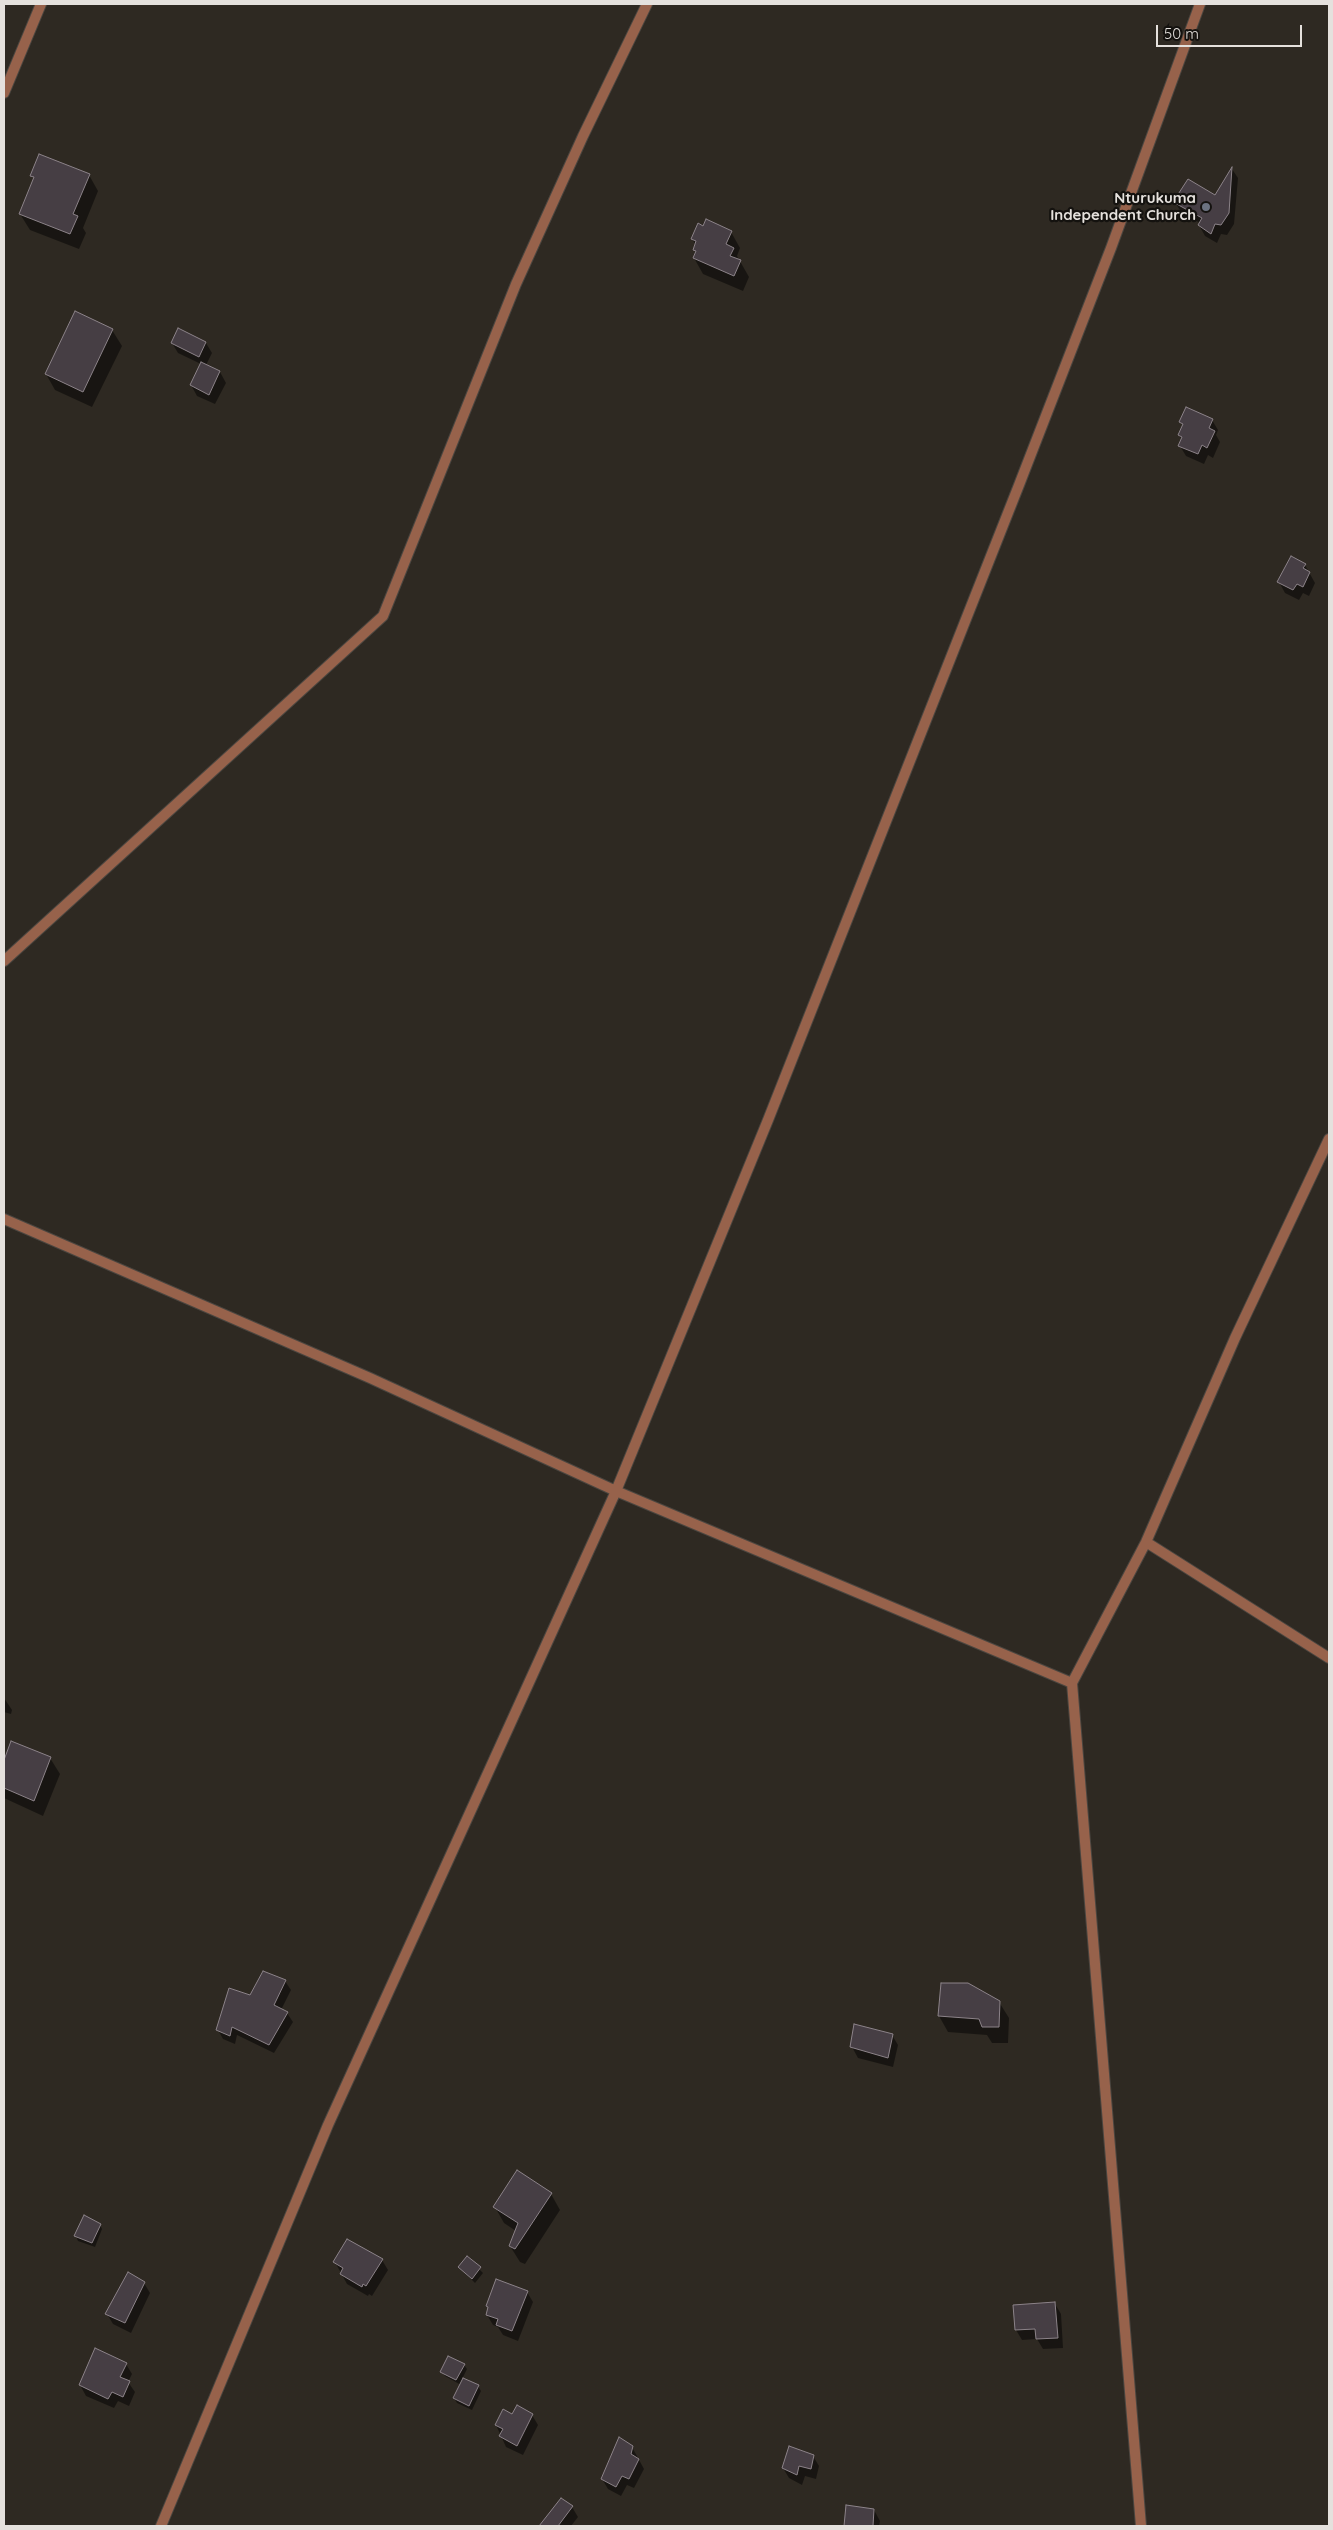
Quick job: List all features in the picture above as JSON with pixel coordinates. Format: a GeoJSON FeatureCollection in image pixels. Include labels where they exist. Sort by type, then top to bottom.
{"type":"FeatureCollection","features":[{"type":"Feature","properties":{"kind":"street"},"geometry":{"type":"LineString","coordinates":[[4,93],[41,4]]}},
{"type":"Feature","properties":{"kind":"street"},"geometry":{"type":"LineString","coordinates":[[4,961],[383,616],[516,284],[570,162],[647,4]]}},
{"type":"Feature","properties":{"kind":"street"},"geometry":{"type":"LineString","coordinates":[[161,2526],[328,2125],[616,1491],[768,1120],[1019,486],[1110,248],[1200,4]]}},
{"type":"Feature","properties":{"kind":"street"},"geometry":{"type":"LineString","coordinates":[[1141,2526],[1072,1683],[1146,1542],[1235,1338],[1329,1139]]}},
{"type":"Feature","properties":{"kind":"street"},"geometry":{"type":"LineString","coordinates":[[4,1219],[370,1378],[616,1491],[1072,1683]]}},
{"type":"Feature","properties":{"kind":"street"},"geometry":{"type":"LineString","coordinates":[[1146,1542],[1329,1658]]}},
{"type":"Feature","properties":{"kind":"building"},"geometry":{"type":"Polygon","coordinates":[[[39,154],[90,174],[73,214],[78,216],[70,234],[19,214],[34,177],[30,176],[39,154]]]}},
{"type":"Feature","properties":{"kind":"building","name":"Nturukuma Independent Church"},"geometry":{"type":"Polygon","coordinates":[[[1232,167],[1229,213],[1221,225],[1215,224],[1211,234],[1198,225],[1202,218],[1173,202],[1188,179],[1215,195],[1232,167]]]}},
{"type":"Feature","properties":{"kind":"building"},"geometry":{"type":"Polygon","coordinates":[[[706,219],[732,231],[726,244],[734,248],[730,256],[741,260],[734,276],[693,258],[696,251],[693,250],[696,241],[691,239],[698,223],[703,226],[706,219]]]}},
{"type":"Feature","properties":{"kind":"building"},"geometry":{"type":"Polygon","coordinates":[[[75,311],[113,329],[83,392],[45,374],[75,311]]]}},
{"type":"Feature","properties":{"kind":"building"},"geometry":{"type":"Polygon","coordinates":[[[178,328],[206,342],[199,357],[171,343],[178,328]]]}},
{"type":"Feature","properties":{"kind":"building"},"geometry":{"type":"Polygon","coordinates":[[[201,362],[220,371],[209,395],[190,385],[201,362]]]}},
{"type":"Feature","properties":{"kind":"building"},"geometry":{"type":"Polygon","coordinates":[[[1186,407],[1213,419],[1209,428],[1215,431],[1207,448],[1202,445],[1198,454],[1178,446],[1182,437],[1178,435],[1183,424],[1179,422],[1186,407]]]}},
{"type":"Feature","properties":{"kind":"building"},"geometry":{"type":"Polygon","coordinates":[[[1291,556],[1306,564],[1303,568],[1310,572],[1303,587],[1297,584],[1293,590],[1277,582],[1291,556]]]}},
{"type":"Feature","properties":{"kind":"building"},"geometry":{"type":"Polygon","coordinates":[[[11,1741],[51,1757],[34,1801],[4,1788],[4,1760],[11,1741]]]}},
{"type":"Feature","properties":{"kind":"building"},"geometry":{"type":"Polygon","coordinates":[[[263,1971],[286,1980],[274,2005],[288,2012],[269,2045],[232,2027],[230,2036],[216,2030],[229,1988],[250,1995],[263,1971]]]}},
{"type":"Feature","properties":{"kind":"building"},"geometry":{"type":"Polygon","coordinates":[[[941,1983],[968,1983],[1000,2001],[999,2027],[982,2027],[979,2019],[938,2016],[941,1983]]]}},
{"type":"Feature","properties":{"kind":"building"},"geometry":{"type":"Polygon","coordinates":[[[854,2024],[893,2034],[888,2058],[850,2047],[854,2024]]]}},
{"type":"Feature","properties":{"kind":"building"},"geometry":{"type":"Polygon","coordinates":[[[517,2170],[552,2193],[515,2249],[509,2246],[518,2223],[493,2207],[517,2170]]]}},
{"type":"Feature","properties":{"kind":"building"},"geometry":{"type":"Polygon","coordinates":[[[84,2215],[101,2224],[92,2243],[74,2236],[84,2215]]]}},
{"type":"Feature","properties":{"kind":"building"},"geometry":{"type":"Polygon","coordinates":[[[347,2239],[383,2259],[366,2286],[363,2284],[362,2287],[340,2274],[343,2268],[333,2262],[347,2239]]]}},
{"type":"Feature","properties":{"kind":"building"},"geometry":{"type":"Polygon","coordinates":[[[467,2256],[481,2267],[472,2279],[458,2267],[467,2256]]]}},
{"type":"Feature","properties":{"kind":"building"},"geometry":{"type":"Polygon","coordinates":[[[128,2272],[145,2282],[125,2323],[105,2314],[128,2272]]]}},
{"type":"Feature","properties":{"kind":"building"},"geometry":{"type":"Polygon","coordinates":[[[496,2279],[528,2291],[512,2331],[496,2325],[498,2319],[486,2315],[488,2307],[486,2306],[496,2279]]]}},
{"type":"Feature","properties":{"kind":"building"},"geometry":{"type":"Polygon","coordinates":[[[1055,2302],[1058,2338],[1036,2339],[1035,2329],[1015,2330],[1013,2305],[1055,2302]]]}},
{"type":"Feature","properties":{"kind":"building"},"geometry":{"type":"Polygon","coordinates":[[[95,2348],[127,2363],[120,2377],[130,2381],[123,2397],[112,2392],[108,2399],[79,2385],[95,2348]]]}},
{"type":"Feature","properties":{"kind":"building"},"geometry":{"type":"Polygon","coordinates":[[[448,2356],[465,2364],[456,2380],[440,2372],[448,2356]]]}},
{"type":"Feature","properties":{"kind":"building"},"geometry":{"type":"Polygon","coordinates":[[[463,2378],[479,2385],[469,2406],[453,2398],[463,2378]]]}},
{"type":"Feature","properties":{"kind":"building"},"geometry":{"type":"Polygon","coordinates":[[[517,2405],[533,2414],[517,2446],[499,2436],[503,2429],[495,2425],[503,2409],[512,2414],[517,2405]]]}},
{"type":"Feature","properties":{"kind":"building"},"geometry":{"type":"Polygon","coordinates":[[[619,2437],[633,2446],[631,2454],[639,2459],[629,2479],[622,2476],[616,2487],[601,2479],[619,2437]]]}},
{"type":"Feature","properties":{"kind":"building"},"geometry":{"type":"Polygon","coordinates":[[[789,2446],[814,2455],[811,2469],[799,2466],[797,2475],[782,2468],[789,2446]]]}},
{"type":"Feature","properties":{"kind":"building"},"geometry":{"type":"Polygon","coordinates":[[[561,2498],[573,2506],[558,2526],[539,2526],[561,2498]]]}},
{"type":"Feature","properties":{"kind":"building"},"geometry":{"type":"Polygon","coordinates":[[[846,2505],[874,2509],[873,2526],[844,2526],[846,2505]]]}},
{"type":"Feature","properties":{"kind":"place","name":"Nturukuma Independent Church"},"geometry":{"type":"Point","coordinates":[1206,207]}}]}
